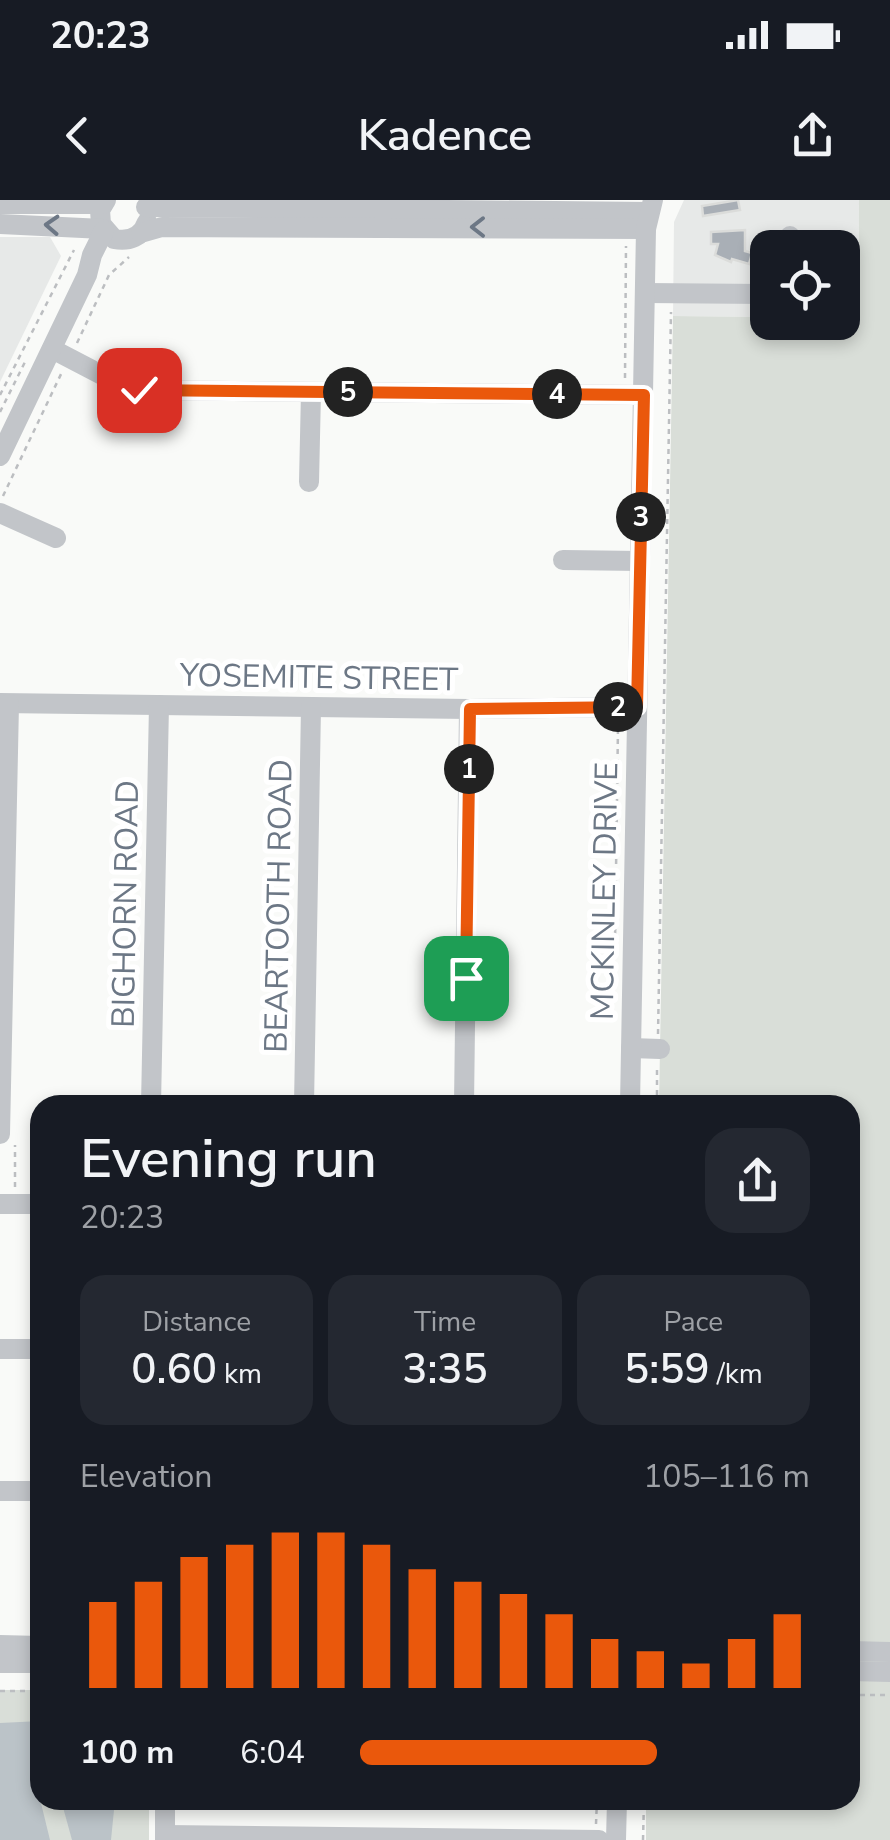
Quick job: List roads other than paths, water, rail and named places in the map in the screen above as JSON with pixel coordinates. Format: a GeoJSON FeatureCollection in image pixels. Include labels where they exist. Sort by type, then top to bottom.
{"type":"FeatureCollection","features":[{"type":"Feature","properties":{"kind":"street"},"geometry":{"type":"LineString","coordinates":[[0,204],[104,202],[100,217],[104,230],[114,239],[162,228],[527,212]]}},
{"type":"Feature","properties":{"kind":"street"},"geometry":{"type":"LineString","coordinates":[[87,275],[148,221],[143,202],[649,214]]}},
{"type":"Feature","properties":{"kind":"street","name":"MCKINLEY DRIVE"},"geometry":{"type":"LineString","coordinates":[[630,1095],[649,214]]}},
{"type":"Feature","properties":{"kind":"street"},"geometry":{"type":"LineString","coordinates":[[0,224],[104,230]]}},
{"type":"Feature","properties":{"kind":"street"},"geometry":{"type":"LineString","coordinates":[[0,456],[87,275],[104,230]]}},
{"type":"Feature","properties":{"kind":"street"},"geometry":{"type":"LineString","coordinates":[[645,293],[750,294]]}},
{"type":"Feature","properties":{"kind":"street"},"geometry":{"type":"LineString","coordinates":[[52,350],[139,390],[644,395]]}},
{"type":"Feature","properties":{"kind":"street"},"geometry":{"type":"LineString","coordinates":[[309,482],[310,392]]}},
{"type":"Feature","properties":{"kind":"street"},"geometry":{"type":"LineString","coordinates":[[0,513],[56,538]]}},
{"type":"Feature","properties":{"kind":"street"},"geometry":{"type":"LineString","coordinates":[[564,560],[640,561]]}},
{"type":"Feature","properties":{"kind":"street"},"geometry":{"type":"LineString","coordinates":[[0,1134],[5,703]]}},
{"type":"Feature","properties":{"kind":"street","name":"YOSEMITE STREET"},"geometry":{"type":"LineString","coordinates":[[5,703],[470,709],[637,707]]}},
{"type":"Feature","properties":{"kind":"street","name":"BIGHORN ROAD"},"geometry":{"type":"LineString","coordinates":[[151,1095],[159,705]]}},
{"type":"Feature","properties":{"kind":"street","name":"BEARTOOTH ROAD"},"geometry":{"type":"LineString","coordinates":[[304,1095],[311,707]]}},
{"type":"Feature","properties":{"kind":"street"},"geometry":{"type":"LineString","coordinates":[[464,1095],[470,709]]}},
{"type":"Feature","properties":{"kind":"street"},"geometry":{"type":"LineString","coordinates":[[631,1048],[659,1049]]}},
{"type":"Feature","properties":{"kind":"street"},"geometry":{"type":"LineString","coordinates":[[0,1204],[30,1204]]}},
{"type":"Feature","properties":{"kind":"street"},"geometry":{"type":"LineString","coordinates":[[0,1349],[30,1349]]}},
{"type":"Feature","properties":{"kind":"street"},"geometry":{"type":"LineString","coordinates":[[0,1491],[30,1491]]}},
{"type":"Feature","properties":{"kind":"street"},"geometry":{"type":"LineString","coordinates":[[0,1645],[30,1646]]}},
{"type":"Feature","properties":{"kind":"street"},"geometry":{"type":"LineString","coordinates":[[860,1652],[890,1652]]}},
{"type":"Feature","properties":{"kind":"street"},"geometry":{"type":"LineString","coordinates":[[0,1663],[30,1663]]}},
{"type":"Feature","properties":{"kind":"street"},"geometry":{"type":"LineString","coordinates":[[860,1672],[890,1672]]}},
{"type":"Feature","properties":{"kind":"street"},"geometry":{"type":"LineString","coordinates":[[166,1810],[165,1837],[597,1840]]}},
{"type":"Feature","properties":{"kind":"street"},"geometry":{"type":"LineString","coordinates":[[616,1840],[617,1810]]}}]}
